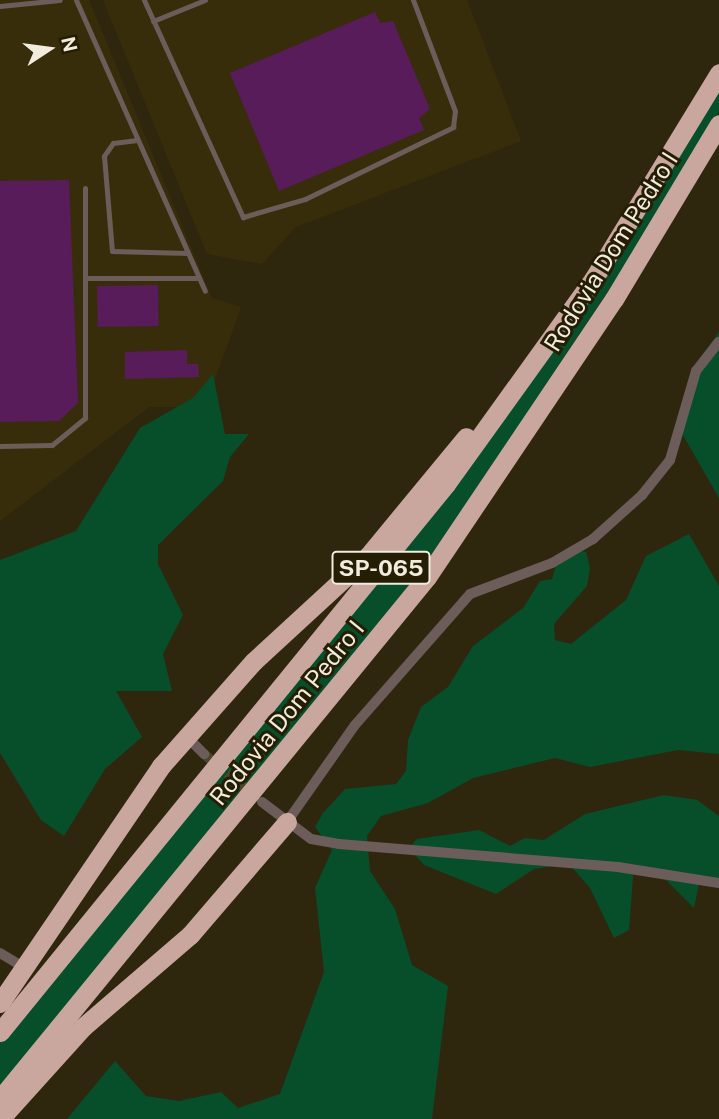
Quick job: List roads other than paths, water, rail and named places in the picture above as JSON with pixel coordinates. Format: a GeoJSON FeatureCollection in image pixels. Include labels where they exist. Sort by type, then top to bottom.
{"type":"FeatureCollection","features":[{"type":"Feature","properties":{"kind":"highway","name":"Rodovia Dom Pedro I"},"geometry":{"type":"LineString","coordinates":[[0,1032],[370,582],[594,278],[719,73]]}},
{"type":"Feature","properties":{"kind":"highway","name":"Rodovia Dom Pedro I"},"geometry":{"type":"LineString","coordinates":[[0,1099],[427,576],[614,299],[719,124]]}},
{"type":"Feature","properties":{"kind":"highway"},"geometry":{"type":"LineString","coordinates":[[0,1003],[26,968],[131,804],[254,661],[368,556],[594,278]]}},
{"type":"Feature","properties":{"kind":"highway"},"geometry":{"type":"LineString","coordinates":[[0,1119],[83,1027],[190,935],[287,822]]}},
{"type":"Feature","properties":{"kind":"street"},"geometry":{"type":"LineString","coordinates":[[287,822],[355,725],[470,594],[552,563],[593,539],[642,495],[670,460],[696,371],[719,342]]}},
{"type":"Feature","properties":{"kind":"street"},"geometry":{"type":"LineString","coordinates":[[188,738],[204,754]]}},
{"type":"Feature","properties":{"kind":"street"},"geometry":{"type":"LineString","coordinates":[[262,802],[311,839],[339,844],[618,867],[719,883]]}},
{"type":"Feature","properties":{"kind":"street"},"geometry":{"type":"LineString","coordinates":[[0,953],[26,968]]}},
{"type":"Feature","properties":{"kind":"lane"},"geometry":{"type":"LineString","coordinates":[[1,4],[60,0]]}},
{"type":"Feature","properties":{"kind":"lane"},"geometry":{"type":"LineString","coordinates":[[76,0],[205,292]]}},
{"type":"Feature","properties":{"kind":"lane"},"geometry":{"type":"LineString","coordinates":[[144,0],[232,206],[243,217],[259,217],[453,127],[455,111],[413,0]]}},
{"type":"Feature","properties":{"kind":"lane"},"geometry":{"type":"LineString","coordinates":[[153,21],[205,0]]}},
{"type":"Feature","properties":{"kind":"lane"},"geometry":{"type":"LineString","coordinates":[[136,140],[113,143],[104,156],[112,251],[188,253]]}},
{"type":"Feature","properties":{"kind":"lane"},"geometry":{"type":"LineString","coordinates":[[0,446],[52,445],[85,418],[88,278],[85,188]]}},
{"type":"Feature","properties":{"kind":"lane"},"geometry":{"type":"LineString","coordinates":[[88,278],[199,278]]}},
{"type":"Feature","properties":{"kind":"tunnel"},"geometry":{"type":"LineString","coordinates":[[204,754],[252,794]]}}]}
